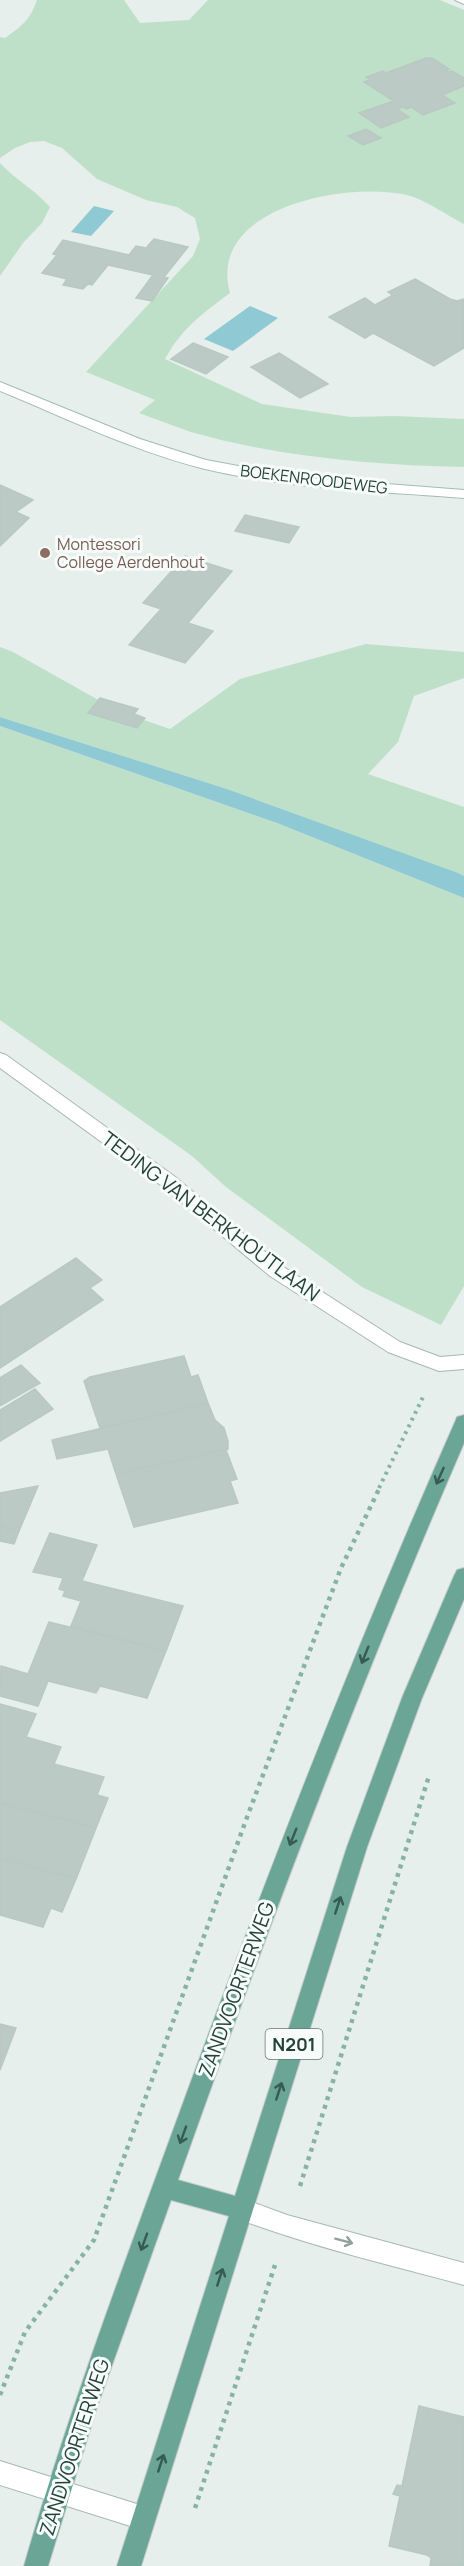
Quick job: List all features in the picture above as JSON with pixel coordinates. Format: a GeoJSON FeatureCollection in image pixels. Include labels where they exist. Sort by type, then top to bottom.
{"type":"FeatureCollection","features":[{"type":"Feature","properties":{"kind":"main road","name":"ZANDVOORTERWEG"},"geometry":{"type":"LineString","coordinates":[[36,2566],[58,2490],[107,2343],[275,1882],[399,1569],[464,1422]]}},
{"type":"Feature","properties":{"kind":"main road","name":"N201"},"geometry":{"type":"LineString","coordinates":[[129,2566],[357,1847],[412,1698],[464,1576]]}},
{"type":"Feature","properties":{"kind":"main road"},"geometry":{"type":"LineString","coordinates":[[164,2187],[241,2210]]}},
{"type":"Feature","properties":{"kind":"street","name":"BOEKENROODEWEG"},"geometry":{"type":"LineString","coordinates":[[0,386],[135,442],[203,464],[297,481],[464,494]]}},
{"type":"Feature","properties":{"kind":"street","name":"TEDING VAN BERKHOUTLAAN"},"geometry":{"type":"LineString","coordinates":[[0,1059],[168,1181],[276,1270],[394,1347],[439,1364],[464,1362]]}},
{"type":"Feature","properties":{"kind":"street"},"geometry":{"type":"LineString","coordinates":[[241,2210],[288,2226],[464,2274]]}},
{"type":"Feature","properties":{"kind":"street"},"geometry":{"type":"LineString","coordinates":[[0,2473],[143,2518]]}},
{"type":"Feature","properties":{"kind":"path"},"geometry":{"type":"LineString","coordinates":[[0,2395],[25,2332],[94,2240],[246,1820],[341,1568],[439,1364]]}},
{"type":"Feature","properties":{"kind":"path"},"geometry":{"type":"LineString","coordinates":[[191,2520],[288,2226],[430,1774]]}},
{"type":"Feature","properties":{"kind":"green space"},"geometry":{"type":"Polygon","coordinates":[[[37,0],[124,0],[140,23],[189,20],[208,0],[440,0],[464,10],[464,224],[414,197],[381,192],[351,192],[318,197],[287,206],[260,221],[239,239],[228,264],[230,293],[186,330],[165,359],[262,404],[351,417],[464,419],[464,467],[360,462],[292,454],[224,441],[139,413],[155,400],[86,372],[193,256],[200,239],[195,218],[177,207],[146,200],[97,179],[62,148],[44,141],[30,142],[0,158],[0,37],[5,38],[25,22],[37,0]]]}},
{"type":"Feature","properties":{"kind":"green space"},"geometry":{"type":"Polygon","coordinates":[[[0,163],[50,207],[42,223],[23,243],[0,276],[0,163]]]}},
{"type":"Feature","properties":{"kind":"green space"},"geometry":{"type":"Polygon","coordinates":[[[366,644],[464,652],[464,678],[414,696],[398,742],[368,774],[464,807],[464,876],[224,788],[0,717],[0,647],[13,652],[118,711],[170,729],[240,679],[366,644]]]}},
{"type":"Feature","properties":{"kind":"green space"},"geometry":{"type":"Polygon","coordinates":[[[0,726],[277,823],[464,898],[464,1286],[441,1325],[362,1287],[226,1187],[192,1156],[0,1020],[0,726]]]}},
{"type":"Feature","properties":{"kind":"water"},"geometry":{"type":"Polygon","coordinates":[[[94,206],[114,211],[91,236],[71,232],[94,206]]]}},
{"type":"Feature","properties":{"kind":"water"},"geometry":{"type":"Polygon","coordinates":[[[250,306],[278,318],[233,351],[204,339],[250,306]]]}},
{"type":"Feature","properties":{"kind":"water"},"geometry":{"type":"Polygon","coordinates":[[[0,717],[224,788],[458,873],[464,876],[464,898],[277,823],[0,726],[0,717]]]}},
{"type":"Feature","properties":{"kind":"building"},"geometry":{"type":"Polygon","coordinates":[[[426,58],[432,58],[449,69],[446,70],[449,72],[452,71],[464,78],[464,86],[442,95],[455,103],[423,115],[411,107],[397,109],[409,117],[381,128],[359,113],[394,101],[364,82],[370,80],[366,77],[383,71],[386,73],[426,58]]]}},
{"type":"Feature","properties":{"kind":"building"},"geometry":{"type":"Polygon","coordinates":[[[366,129],[381,138],[363,145],[348,136],[366,129]]]}},
{"type":"Feature","properties":{"kind":"building"},"geometry":{"type":"Polygon","coordinates":[[[154,239],[188,247],[164,277],[168,278],[152,301],[136,298],[153,275],[108,265],[92,285],[88,284],[83,289],[63,285],[67,279],[42,273],[57,255],[53,254],[63,240],[129,255],[136,246],[146,248],[154,239]]]}},
{"type":"Feature","properties":{"kind":"building"},"geometry":{"type":"Polygon","coordinates":[[[415,279],[450,299],[457,301],[464,299],[464,348],[434,366],[373,333],[365,338],[329,317],[365,298],[375,305],[393,295],[388,292],[415,279]]]}},
{"type":"Feature","properties":{"kind":"building"},"geometry":{"type":"Polygon","coordinates":[[[193,343],[228,357],[206,374],[171,359],[193,343]]]}},
{"type":"Feature","properties":{"kind":"building"},"geometry":{"type":"Polygon","coordinates":[[[279,353],[328,384],[300,398],[251,367],[279,353]]]}},
{"type":"Feature","properties":{"kind":"building"},"geometry":{"type":"Polygon","coordinates":[[[0,485],[33,500],[16,512],[29,518],[0,546],[0,485]]]}},
{"type":"Feature","properties":{"kind":"building"},"geometry":{"type":"Polygon","coordinates":[[[245,515],[299,527],[289,543],[235,531],[245,515]]]}},
{"type":"Feature","properties":{"kind":"building"},"geometry":{"type":"Polygon","coordinates":[[[185,556],[232,571],[188,623],[213,631],[185,663],[129,645],[161,609],[143,603],[185,556]]]}},
{"type":"Feature","properties":{"kind":"building"},"geometry":{"type":"Polygon","coordinates":[[[100,698],[138,709],[134,714],[145,718],[137,728],[88,713],[100,698]]]}},
{"type":"Feature","properties":{"kind":"building"},"geometry":{"type":"Polygon","coordinates":[[[76,1258],[102,1280],[90,1288],[103,1300],[0,1368],[0,1307],[76,1258]]]}},
{"type":"Feature","properties":{"kind":"building"},"geometry":{"type":"Polygon","coordinates":[[[184,1356],[191,1377],[198,1375],[208,1403],[100,1428],[84,1381],[90,1377],[184,1356]]]}},
{"type":"Feature","properties":{"kind":"building"},"geometry":{"type":"Polygon","coordinates":[[[21,1365],[40,1383],[0,1406],[0,1378],[21,1365]]]}},
{"type":"Feature","properties":{"kind":"building"},"geometry":{"type":"Polygon","coordinates":[[[35,1389],[53,1409],[0,1441],[0,1410],[35,1389]]]}},
{"type":"Feature","properties":{"kind":"building"},"geometry":{"type":"Polygon","coordinates":[[[208,1403],[215,1420],[224,1428],[228,1449],[116,1474],[108,1449],[57,1459],[52,1440],[208,1403]]]}},
{"type":"Feature","properties":{"kind":"building"},"geometry":{"type":"Polygon","coordinates":[[[228,1449],[226,1450],[237,1479],[230,1481],[238,1503],[134,1527],[116,1474],[228,1449]]]}},
{"type":"Feature","properties":{"kind":"building"},"geometry":{"type":"Polygon","coordinates":[[[38,1486],[19,1531],[0,1526],[0,1493],[38,1486]]]}},
{"type":"Feature","properties":{"kind":"building"},"geometry":{"type":"Polygon","coordinates":[[[0,1526],[19,1531],[14,1544],[0,1541],[0,1526]]]}},
{"type":"Feature","properties":{"kind":"building"},"geometry":{"type":"Polygon","coordinates":[[[50,1533],[97,1545],[82,1581],[183,1606],[166,1651],[71,1626],[81,1601],[63,1596],[65,1591],[59,1589],[63,1578],[33,1572],[50,1533]]]}},
{"type":"Feature","properties":{"kind":"building"},"geometry":{"type":"Polygon","coordinates":[[[49,1622],[166,1651],[147,1698],[100,1686],[96,1693],[48,1681],[38,1706],[0,1696],[1,1666],[28,1674],[49,1622]]]}},
{"type":"Feature","properties":{"kind":"building"},"geometry":{"type":"Polygon","coordinates":[[[0,1704],[36,1714],[26,1737],[61,1747],[54,1764],[104,1777],[97,1795],[108,1798],[96,1828],[0,1803],[0,1704]]]}},
{"type":"Feature","properties":{"kind":"building"},"geometry":{"type":"Polygon","coordinates":[[[0,1803],[96,1828],[76,1879],[0,1858],[0,1803]]]}},
{"type":"Feature","properties":{"kind":"building"},"geometry":{"type":"Polygon","coordinates":[[[0,1858],[76,1879],[62,1912],[51,1908],[43,1927],[0,1915],[0,1858]]]}},
{"type":"Feature","properties":{"kind":"building"},"geometry":{"type":"Polygon","coordinates":[[[0,2024],[16,2028],[0,2070],[0,2024]]]}},
{"type":"Feature","properties":{"kind":"building"},"geometry":{"type":"Polygon","coordinates":[[[419,2406],[464,2417],[464,2566],[430,2566],[431,2558],[427,2555],[389,2546],[400,2496],[393,2494],[397,2485],[402,2486],[419,2406]]]}},
{"type":"Feature","properties":{"kind":"place","name":"Montessori College Aerdenhout"},"geometry":{"type":"Point","coordinates":[45,553]}}]}
